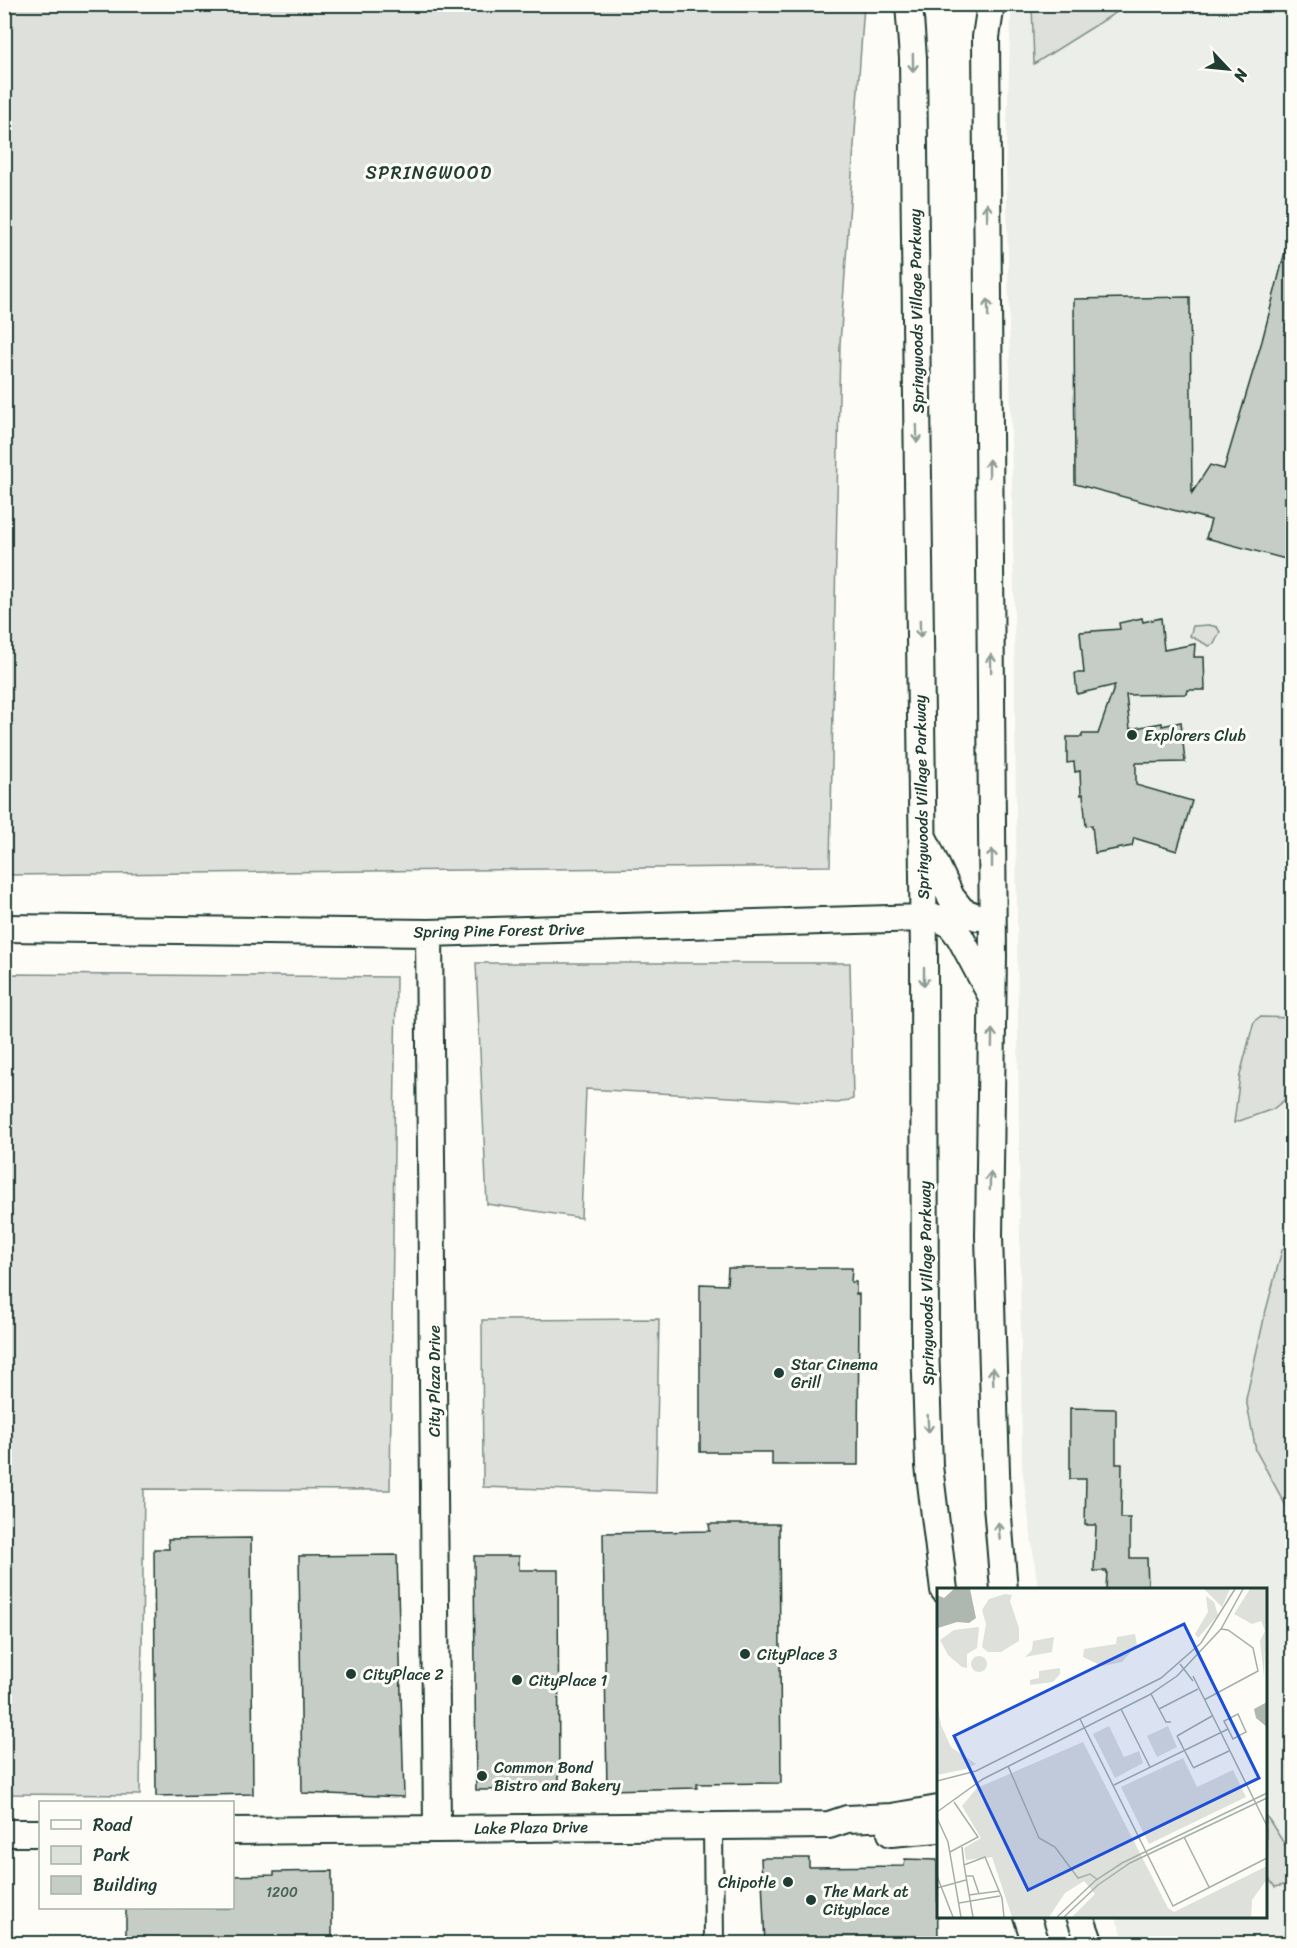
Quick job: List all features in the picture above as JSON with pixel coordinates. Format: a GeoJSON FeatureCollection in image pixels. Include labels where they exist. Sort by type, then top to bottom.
{"type":"FeatureCollection","features":[{"type":"Feature","properties":{"kind":"main road","name":"Springwoods Village Parkway"},"geometry":{"type":"LineString","coordinates":[[909,4],[913,58],[921,832],[930,918],[925,1344],[929,1466],[944,1588]]}},
{"type":"Feature","properties":{"kind":"main road"},"geometry":{"type":"LineString","coordinates":[[991,4],[986,49],[985,917],[993,998],[989,1236],[997,1505],[1004,1588]]}},
{"type":"Feature","properties":{"kind":"main road"},"geometry":{"type":"LineString","coordinates":[[921,832],[951,897],[962,911],[985,917]]}},
{"type":"Feature","properties":{"kind":"main road"},"geometry":{"type":"LineString","coordinates":[[930,918],[950,924],[960,937],[993,998]]}},
{"type":"Feature","properties":{"kind":"main road","name":"Spring Pine Forest Drive"},"geometry":{"type":"LineString","coordinates":[[4,928],[429,933],[930,918]]}},
{"type":"Feature","properties":{"kind":"main road","name":"City Plaza Drive"},"geometry":{"type":"LineString","coordinates":[[429,933],[437,1828]]}},
{"type":"Feature","properties":{"kind":"main road","name":"Lake Plaza Drive"},"geometry":{"type":"LineString","coordinates":[[234,1831],[829,1825],[847,1819],[892,1817],[937,1809]]}},
{"type":"Feature","properties":{"kind":"main road","name":"Lake Plaza Drive"},"geometry":{"type":"LineString","coordinates":[[829,1825],[846,1832],[897,1833],[937,1830]]}},
{"type":"Feature","properties":{"kind":"main road"},"geometry":{"type":"LineString","coordinates":[[4,1833],[39,1833]]}},
{"type":"Feature","properties":{"kind":"main road"},"geometry":{"type":"LineString","coordinates":[[897,1833],[937,1841]]}},
{"type":"Feature","properties":{"kind":"main road"},"geometry":{"type":"LineString","coordinates":[[1027,1918],[1036,1944]]}},
{"type":"Feature","properties":{"kind":"main road"},"geometry":{"type":"LineString","coordinates":[[1080,1918],[1090,1944]]}},
{"type":"Feature","properties":{"kind":"street","name":"Spring Pine Forest Drive"},"geometry":{"type":"LineString","coordinates":[[930,918],[985,917]]}},
{"type":"Feature","properties":{"kind":"street"},"geometry":{"type":"LineString","coordinates":[[713,1825],[714,1944]]}},
{"type":"Feature","properties":{"kind":"shaded area"},"geometry":{"type":"Polygon","coordinates":[[[1013,5],[1292,5],[1292,1943],[1126,1943],[1115,1918],[1267,1918],[1267,1588],[1038,1588],[1022,1466],[1014,594],[1006,151],[1013,5]]]}},
{"type":"Feature","properties":{"kind":"green space"},"geometry":{"type":"Polygon","coordinates":[[[1032,4],[1128,4],[1128,5],[1034,64],[1032,4]]]}},
{"type":"Feature","properties":{"kind":"green space"},"geometry":{"type":"Polygon","coordinates":[[[4,5],[864,5],[840,344],[830,866],[5,875],[4,5]]]}},
{"type":"Feature","properties":{"kind":"green space"},"geometry":{"type":"Polygon","coordinates":[[[1193,626],[1217,627],[1220,632],[1214,644],[1209,646],[1190,636],[1193,626]]]}},
{"type":"Feature","properties":{"kind":"green space"},"geometry":{"type":"Polygon","coordinates":[[[476,963],[850,963],[853,1099],[838,1103],[586,1089],[581,1218],[487,1204],[476,963]]]}},
{"type":"Feature","properties":{"kind":"green space"},"geometry":{"type":"Polygon","coordinates":[[[5,974],[396,977],[390,1490],[144,1489],[140,1795],[5,1794],[5,974]]]}},
{"type":"Feature","properties":{"kind":"green space"},"geometry":{"type":"Polygon","coordinates":[[[1260,1017],[1292,1018],[1292,1094],[1273,1109],[1234,1123],[1240,1075],[1254,1021],[1260,1017]]]}},
{"type":"Feature","properties":{"kind":"green space"},"geometry":{"type":"Polygon","coordinates":[[[1292,1238],[1292,1517],[1256,1451],[1246,1399],[1282,1250],[1292,1238]]]}},
{"type":"Feature","properties":{"kind":"green space"},"geometry":{"type":"Polygon","coordinates":[[[659,1319],[656,1493],[483,1487],[482,1320],[659,1319]]]}},
{"type":"Feature","properties":{"kind":"green space"},"geometry":{"type":"Polygon","coordinates":[[[1267,1817],[1292,1856],[1292,1880],[1289,1884],[1275,1887],[1267,1876],[1267,1817]]]}},
{"type":"Feature","properties":{"kind":"building"},"geometry":{"type":"Polygon","coordinates":[[[1288,240],[1293,241],[1293,561],[1206,538],[1211,520],[1075,484],[1074,299],[1190,297],[1192,493],[1210,465],[1224,469],[1262,341],[1288,240]]]}},
{"type":"Feature","properties":{"kind":"building","name":"Explorers Club"},"geometry":{"type":"Polygon","coordinates":[[[1142,618],[1143,622],[1161,618],[1164,650],[1195,644],[1194,657],[1204,657],[1205,690],[1188,690],[1187,694],[1126,695],[1130,729],[1181,722],[1185,762],[1136,763],[1136,785],[1192,801],[1177,851],[1134,838],[1132,846],[1095,853],[1092,825],[1086,826],[1080,771],[1075,772],[1074,762],[1067,763],[1067,737],[1098,734],[1115,685],[1077,694],[1075,673],[1084,673],[1080,632],[1120,629],[1119,623],[1142,618]]]}},
{"type":"Feature","properties":{"kind":"building","name":"Star Cinema Grill"},"geometry":{"type":"Polygon","coordinates":[[[728,1268],[852,1268],[851,1282],[856,1282],[856,1294],[859,1294],[858,1465],[772,1465],[772,1452],[700,1452],[700,1284],[727,1285],[728,1268]]]}},
{"type":"Feature","properties":{"kind":"building"},"geometry":{"type":"Polygon","coordinates":[[[1070,1408],[1116,1409],[1116,1464],[1122,1464],[1121,1518],[1130,1518],[1130,1558],[1147,1558],[1148,1588],[1106,1588],[1107,1571],[1094,1571],[1096,1525],[1085,1525],[1086,1479],[1070,1479],[1070,1408]]]}},
{"type":"Feature","properties":{"kind":"building"},"geometry":{"type":"Polygon","coordinates":[[[709,1524],[779,1524],[781,1783],[697,1784],[697,1788],[607,1790],[603,1533],[710,1531],[709,1524]]]}},
{"type":"Feature","properties":{"kind":"building"},"geometry":{"type":"Polygon","coordinates":[[[251,1538],[253,1794],[156,1796],[154,1549],[169,1549],[168,1539],[251,1538]]]}},
{"type":"Feature","properties":{"kind":"building","name":"CityPlace 2"},"geometry":{"type":"Polygon","coordinates":[[[397,1555],[404,1797],[302,1793],[299,1556],[397,1555]]]}},
{"type":"Feature","properties":{"kind":"building","name":"CityPlace 1"},"geometry":{"type":"Polygon","coordinates":[[[474,1556],[519,1556],[519,1570],[558,1570],[559,1789],[476,1790],[474,1556]]]}},
{"type":"Feature","properties":{"kind":"building","name":"The Mark at Cityplace"},"geometry":{"type":"Polygon","coordinates":[[[761,1858],[809,1858],[809,1867],[904,1866],[905,1859],[937,1860],[938,1944],[765,1944],[761,1858]]]}},
{"type":"Feature","properties":{"kind":"building"},"geometry":{"type":"Polygon","coordinates":[[[332,1871],[332,1944],[126,1944],[126,1909],[234,1909],[234,1876],[274,1875],[274,1872],[332,1871]]]}},
{"type":"Feature","properties":{"kind":"place","name":"Explorers Club"},"geometry":{"type":"Point","coordinates":[1132,735]}},
{"type":"Feature","properties":{"kind":"place","name":"Star Cinema Grill"},"geometry":{"type":"Point","coordinates":[779,1373]}},
{"type":"Feature","properties":{"kind":"place","name":"CityPlace 3"},"geometry":{"type":"Point","coordinates":[745,1654]}},
{"type":"Feature","properties":{"kind":"place","name":"CityPlace 2"},"geometry":{"type":"Point","coordinates":[351,1674]}},
{"type":"Feature","properties":{"kind":"place","name":"CityPlace 1"},"geometry":{"type":"Point","coordinates":[517,1680]}},
{"type":"Feature","properties":{"kind":"place","name":"Common Bond Bistro and Bakery"},"geometry":{"type":"Point","coordinates":[482,1776]}},
{"type":"Feature","properties":{"kind":"place","name":"Chipotle"},"geometry":{"type":"Point","coordinates":[788,1882]}},
{"type":"Feature","properties":{"kind":"place","name":"The Mark at Cityplace"},"geometry":{"type":"Point","coordinates":[811,1900]}},
{"type":"Feature","properties":{"kind":"district","name":"SPRINGWOOD"},"geometry":{"type":"Point","coordinates":[429,173]}}]}
